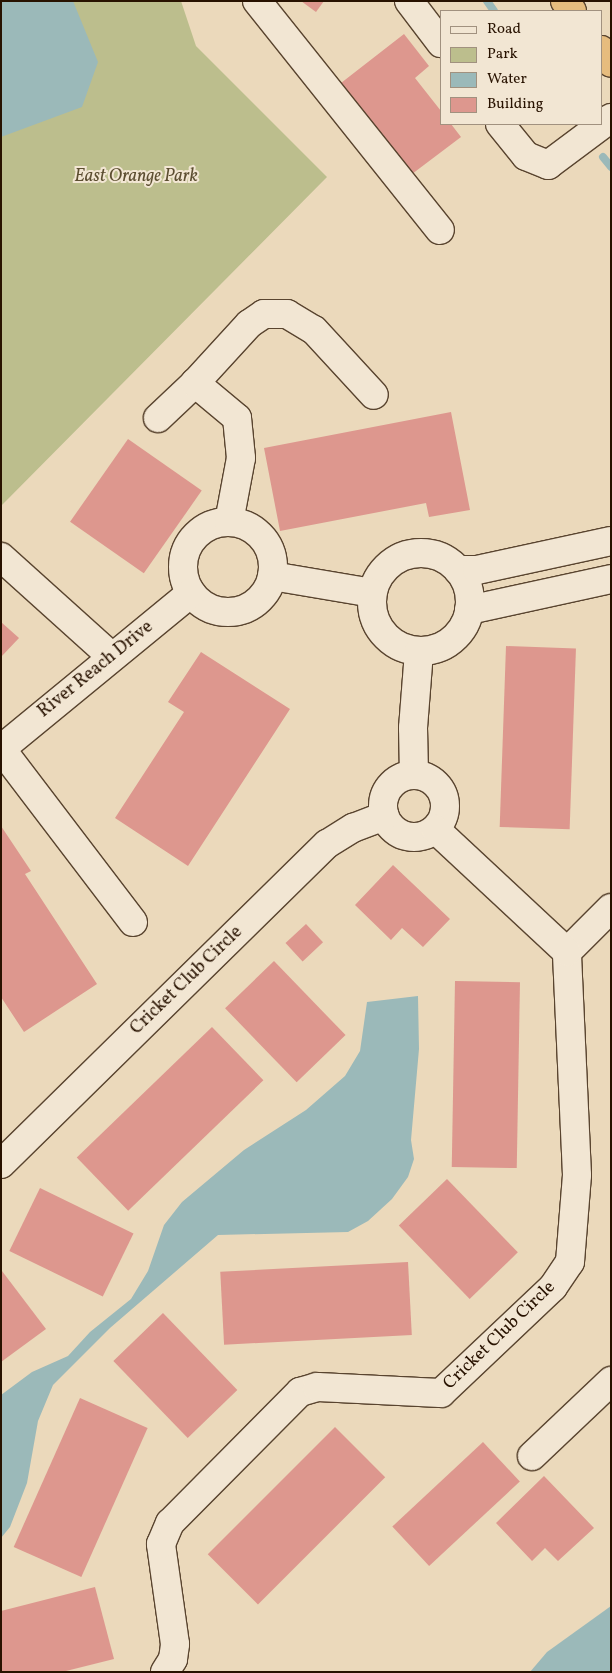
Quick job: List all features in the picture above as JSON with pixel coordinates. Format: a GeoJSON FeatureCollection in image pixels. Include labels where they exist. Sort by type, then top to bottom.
{"type":"FeatureCollection","features":[{"type":"Feature","properties":{"kind":"highway"},"geometry":{"type":"LineString","coordinates":[[602,51],[611,63]]}},
{"type":"Feature","properties":{"kind":"street"},"geometry":{"type":"LineString","coordinates":[[257,1],[440,230]]}},
{"type":"Feature","properties":{"kind":"street"},"geometry":{"type":"LineString","coordinates":[[409,1],[440,42]]}},
{"type":"Feature","properties":{"kind":"street"},"geometry":{"type":"LineString","coordinates":[[501,125],[526,156],[548,165],[602,125]]}},
{"type":"Feature","properties":{"kind":"street"},"geometry":{"type":"LineString","coordinates":[[158,418],[195,383],[249,324],[264,314],[287,314],[314,330],[374,395]]}},
{"type":"Feature","properties":{"kind":"street"},"geometry":{"type":"LineString","coordinates":[[195,383],[237,418],[241,458],[229,522]]}},
{"type":"Feature","properties":{"kind":"street"},"geometry":{"type":"LineString","coordinates":[[229,522],[244,525],[262,537],[273,561],[272,576],[263,595],[241,611],[213,610],[191,593],[183,569],[187,547],[201,530],[214,524],[229,522]]}},
{"type":"Feature","properties":{"kind":"street"},"geometry":{"type":"LineString","coordinates":[[458,570],[477,570],[611,541]]}},
{"type":"Feature","properties":{"kind":"street"},"geometry":{"type":"LineString","coordinates":[[430,554],[442,558],[458,570],[466,585],[469,610],[455,636],[439,647],[419,651],[402,647],[382,632],[373,609],[373,593],[384,570],[405,555],[430,554]]}},
{"type":"Feature","properties":{"kind":"street"},"geometry":{"type":"LineString","coordinates":[[1,557],[112,657]]}},
{"type":"Feature","properties":{"kind":"street"},"geometry":{"type":"LineString","coordinates":[[272,576],[373,593]]}},
{"type":"Feature","properties":{"kind":"street"},"geometry":{"type":"LineString","coordinates":[[469,610],[611,579]]}},
{"type":"Feature","properties":{"kind":"street","name":"River Reach Drive"},"geometry":{"type":"LineString","coordinates":[[1,749],[191,593]]}},
{"type":"Feature","properties":{"kind":"street"},"geometry":{"type":"LineString","coordinates":[[414,775],[413,728],[419,651]]}},
{"type":"Feature","properties":{"kind":"street"},"geometry":{"type":"LineString","coordinates":[[1,749],[133,922]]}},
{"type":"Feature","properties":{"kind":"street"},"geometry":{"type":"LineString","coordinates":[[414,775],[428,778],[442,792],[445,812],[435,829],[423,836],[410,837],[392,828],[385,816],[383,804],[389,788],[402,778],[414,775]]}},
{"type":"Feature","properties":{"kind":"street","name":"Cricket Club Circle"},"geometry":{"type":"LineString","coordinates":[[1,1164],[327,844],[353,828],[385,816]]}},
{"type":"Feature","properties":{"kind":"street"},"geometry":{"type":"LineString","coordinates":[[435,829],[567,952],[611,908]]}},
{"type":"Feature","properties":{"kind":"street","name":"Cricket Club Circle"},"geometry":{"type":"LineString","coordinates":[[165,1672],[173,1659],[175,1644],[161,1544],[164,1531],[300,1392],[318,1387],[441,1393],[564,1274],[573,1244],[577,1175],[567,952]]}},
{"type":"Feature","properties":{"kind":"street"},"geometry":{"type":"LineString","coordinates":[[532,1456],[611,1381]]}},
{"type":"Feature","properties":{"kind":"green space","name":"East Orange Park"},"geometry":{"type":"Polygon","coordinates":[[[1,1],[181,1],[196,46],[327,177],[1,506],[1,1]]]}},
{"type":"Feature","properties":{"kind":"water"},"geometry":{"type":"Polygon","coordinates":[[[1,1],[73,1],[98,62],[82,107],[1,137],[1,1]]]}},
{"type":"Feature","properties":{"kind":"water"},"geometry":{"type":"Polygon","coordinates":[[[418,996],[419,1049],[411,1140],[414,1159],[408,1177],[392,1199],[368,1221],[348,1232],[218,1235],[110,1328],[53,1385],[38,1421],[27,1483],[10,1527],[1,1538],[1,1395],[32,1372],[68,1356],[90,1332],[131,1299],[148,1271],[164,1225],[182,1202],[244,1150],[306,1110],[345,1076],[360,1051],[367,1002],[418,996]]]}},
{"type":"Feature","properties":{"kind":"water"},"geometry":{"type":"Polygon","coordinates":[[[611,1606],[611,1672],[530,1672],[547,1652],[611,1606]]]}},
{"type":"Feature","properties":{"kind":"building"},"geometry":{"type":"Polygon","coordinates":[[[301,1],[324,1],[316,12],[301,1]]]}},
{"type":"Feature","properties":{"kind":"building"},"geometry":{"type":"Polygon","coordinates":[[[404,34],[429,66],[415,78],[440,110],[440,125],[452,125],[461,137],[412,174],[341,83],[404,34]]]}},
{"type":"Feature","properties":{"kind":"building"},"geometry":{"type":"Polygon","coordinates":[[[451,412],[470,510],[429,517],[426,503],[280,531],[264,448],[451,412]]]}},
{"type":"Feature","properties":{"kind":"building"},"geometry":{"type":"Polygon","coordinates":[[[128,439],[202,491],[144,573],[70,522],[128,439]]]}},
{"type":"Feature","properties":{"kind":"building"},"geometry":{"type":"Polygon","coordinates":[[[1,622],[19,638],[1,657],[1,622]]]}},
{"type":"Feature","properties":{"kind":"building"},"geometry":{"type":"Polygon","coordinates":[[[506,646],[576,648],[570,829],[500,827],[506,646]]]}},
{"type":"Feature","properties":{"kind":"building"},"geometry":{"type":"Polygon","coordinates":[[[201,652],[290,709],[188,866],[115,818],[184,712],[168,702],[201,652]]]}},
{"type":"Feature","properties":{"kind":"building"},"geometry":{"type":"Polygon","coordinates":[[[1,826],[31,871],[25,874],[97,984],[24,1032],[1,997],[1,826]]]}},
{"type":"Feature","properties":{"kind":"building"},"geometry":{"type":"Polygon","coordinates":[[[393,865],[450,919],[423,947],[402,928],[391,940],[355,905],[393,865]]]}},
{"type":"Feature","properties":{"kind":"building"},"geometry":{"type":"Polygon","coordinates":[[[306,924],[323,942],[303,961],[286,943],[306,924]]]}},
{"type":"Feature","properties":{"kind":"building"},"geometry":{"type":"Polygon","coordinates":[[[274,961],[346,1035],[297,1082],[225,1008],[274,961]]]}},
{"type":"Feature","properties":{"kind":"building"},"geometry":{"type":"Polygon","coordinates":[[[455,981],[520,982],[517,1168],[452,1167],[455,981]]]}},
{"type":"Feature","properties":{"kind":"building"},"geometry":{"type":"Polygon","coordinates":[[[212,1027],[263,1080],[128,1211],[77,1158],[212,1027]]]}},
{"type":"Feature","properties":{"kind":"building"},"geometry":{"type":"Polygon","coordinates":[[[447,1179],[518,1252],[470,1299],[399,1226],[447,1179]]]}},
{"type":"Feature","properties":{"kind":"building"},"geometry":{"type":"Polygon","coordinates":[[[40,1188],[133,1234],[103,1297],[9,1251],[40,1188]]]}},
{"type":"Feature","properties":{"kind":"building"},"geometry":{"type":"Polygon","coordinates":[[[408,1262],[412,1335],[224,1345],[220,1272],[408,1262]]]}},
{"type":"Feature","properties":{"kind":"building"},"geometry":{"type":"Polygon","coordinates":[[[1,1272],[46,1329],[1,1362],[1,1272]]]}},
{"type":"Feature","properties":{"kind":"building"},"geometry":{"type":"Polygon","coordinates":[[[163,1313],[237,1390],[188,1438],[113,1361],[163,1313]]]}},
{"type":"Feature","properties":{"kind":"building"},"geometry":{"type":"Polygon","coordinates":[[[80,1398],[148,1428],[81,1577],[14,1547],[80,1398]]]}},
{"type":"Feature","properties":{"kind":"building"},"geometry":{"type":"Polygon","coordinates":[[[335,1427],[385,1477],[258,1604],[208,1554],[335,1427]]]}},
{"type":"Feature","properties":{"kind":"building"},"geometry":{"type":"Polygon","coordinates":[[[483,1442],[520,1481],[429,1566],[392,1527],[483,1442]]]}},
{"type":"Feature","properties":{"kind":"building"},"geometry":{"type":"Polygon","coordinates":[[[544,1476],[594,1528],[558,1561],[545,1548],[532,1561],[496,1523],[544,1476]]]}},
{"type":"Feature","properties":{"kind":"building"},"geometry":{"type":"Polygon","coordinates":[[[95,1587],[114,1659],[62,1672],[1,1672],[1,1611],[95,1587]]]}},
{"type":"Feature","properties":{"kind":"waterway"},"geometry":{"type":"LineString","coordinates":[[487,1],[493,10]]}},
{"type":"Feature","properties":{"kind":"waterway"},"geometry":{"type":"LineString","coordinates":[[603,157],[611,167]]}}]}
